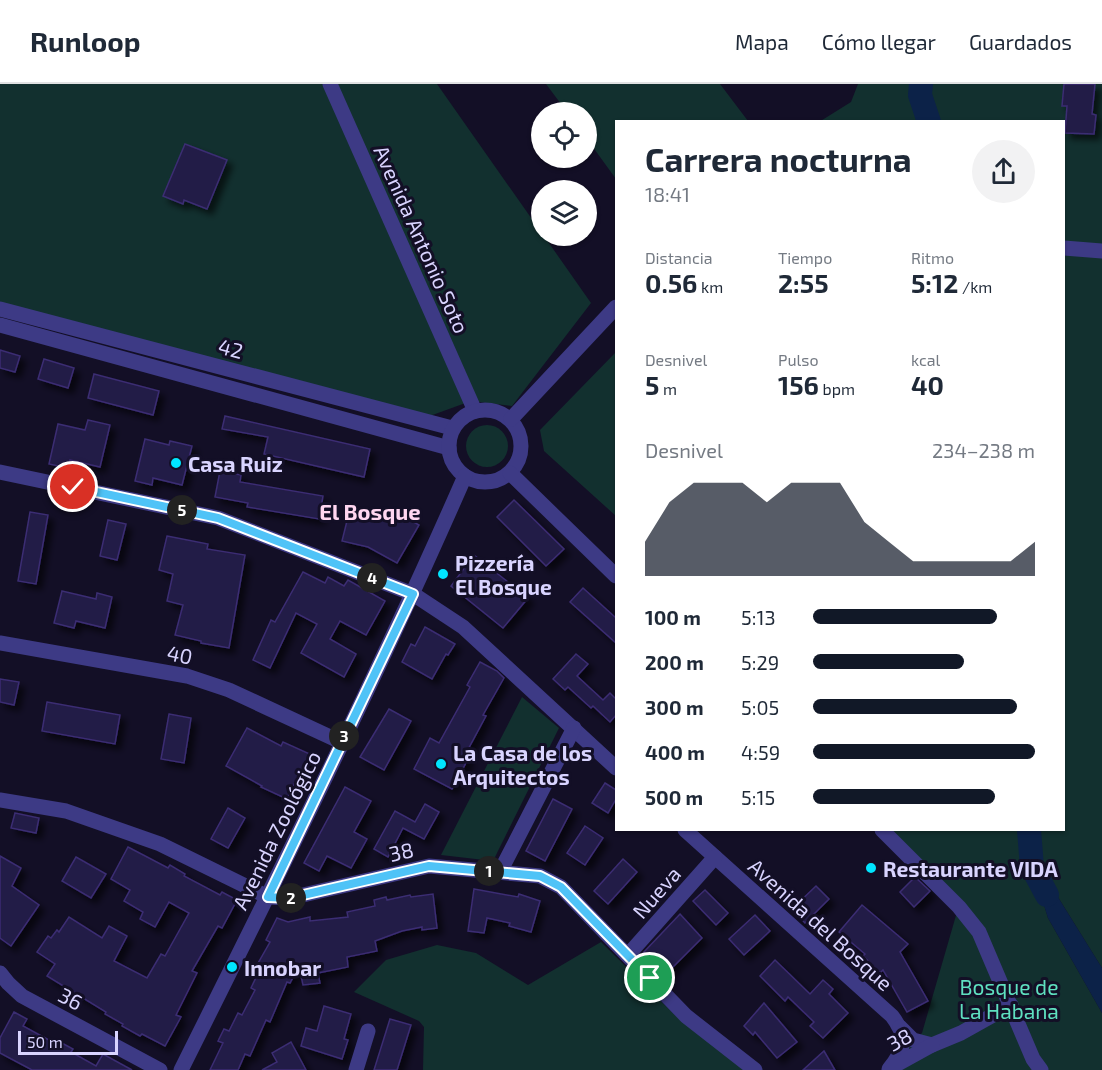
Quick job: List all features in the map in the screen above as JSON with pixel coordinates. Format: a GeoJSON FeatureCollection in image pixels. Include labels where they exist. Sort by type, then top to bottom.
{"type":"FeatureCollection","features":[{"type":"Feature","properties":{"kind":"street","name":"Avenida Antonio Soto"},"geometry":{"type":"LineString","coordinates":[[330,84],[475,411]]}},
{"type":"Feature","properties":{"kind":"street"},"geometry":{"type":"LineString","coordinates":[[1065,248],[1102,251]]}},
{"type":"Feature","properties":{"kind":"street"},"geometry":{"type":"LineString","coordinates":[[511,419],[615,308]]}},
{"type":"Feature","properties":{"kind":"street","name":"42"},"geometry":{"type":"LineString","coordinates":[[0,309],[452,428]]}},
{"type":"Feature","properties":{"kind":"street","name":"42"},"geometry":{"type":"LineString","coordinates":[[0,325],[449,448]]}},
{"type":"Feature","properties":{"kind":"street"},"geometry":{"type":"LineString","coordinates":[[494,410],[511,419],[522,440],[522,452],[518,463],[510,473],[500,479],[480,483],[465,476],[452,461],[449,437],[452,428],[466,415],[475,411],[494,410]]}},
{"type":"Feature","properties":{"kind":"street"},"geometry":{"type":"LineString","coordinates":[[0,472],[218,518],[413,594],[463,627],[615,767]]}},
{"type":"Feature","properties":{"kind":"street"},"geometry":{"type":"LineString","coordinates":[[510,473],[615,575]]}},
{"type":"Feature","properties":{"kind":"street","name":"Avenida Zoológico"},"geometry":{"type":"LineString","coordinates":[[181,1070],[268,897],[413,594],[465,476]]}},
{"type":"Feature","properties":{"kind":"street","name":"40"},"geometry":{"type":"LineString","coordinates":[[0,643],[187,676],[229,690],[341,742]]}},
{"type":"Feature","properties":{"kind":"street"},"geometry":{"type":"LineString","coordinates":[[500,872],[574,729]]}},
{"type":"Feature","properties":{"kind":"street","name":"38"},"geometry":{"type":"LineString","coordinates":[[0,800],[66,811],[160,844],[268,897],[290,898],[429,866],[540,876],[561,887],[686,1016],[755,1070]]}},
{"type":"Feature","properties":{"kind":"street","name":"Avenida del Bosque"},"geometry":{"type":"LineString","coordinates":[[686,831],[892,1016],[914,1040],[932,1045]]}},
{"type":"Feature","properties":{"kind":"street"},"geometry":{"type":"LineString","coordinates":[[883,831],[959,907],[979,932],[1033,1059],[1041,1070]]}},
{"type":"Feature","properties":{"kind":"street","name":"Nueva"},"geometry":{"type":"LineString","coordinates":[[628,955],[715,856]]}},
{"type":"Feature","properties":{"kind":"street","name":"36"},"geometry":{"type":"LineString","coordinates":[[0,973],[22,996],[160,1070]]}},
{"type":"Feature","properties":{"kind":"street"},"geometry":{"type":"LineString","coordinates":[[932,1045],[961,1033],[1011,1005]]}},
{"type":"Feature","properties":{"kind":"street"},"geometry":{"type":"LineString","coordinates":[[888,1069],[898,1058],[902,1046],[903,1037],[900,1027]]}},
{"type":"Feature","properties":{"kind":"street"},"geometry":{"type":"LineString","coordinates":[[356,1070],[368,1031]]}},
{"type":"Feature","properties":{"kind":"street","name":"38"},"geometry":{"type":"LineString","coordinates":[[888,1069],[932,1045]]}},
{"type":"Feature","properties":{"kind":"green space"},"geometry":{"type":"Polygon","coordinates":[[[0,84],[437,84],[531,218],[531,246],[551,246],[591,303],[512,406],[471,401],[427,417],[0,306],[0,84]]]}},
{"type":"Feature","properties":{"kind":"green space"},"geometry":{"type":"Polygon","coordinates":[[[546,84],[720,84],[747,120],[615,120],[615,178],[597,153],[597,102],[560,102],[546,84]]]}},
{"type":"Feature","properties":{"kind":"green space","name":"Bosque de La Habana"},"geometry":{"type":"Polygon","coordinates":[[[858,84],[1102,84],[1102,968],[1056,894],[1033,868],[1048,918],[1102,1013],[1102,1070],[884,1070],[922,1033],[957,912],[878,831],[1065,831],[1065,120],[822,120],[851,102],[858,84]]]}},
{"type":"Feature","properties":{"kind":"green space"},"geometry":{"type":"Polygon","coordinates":[[[615,353],[615,515],[544,451],[540,430],[615,353]]]}},
{"type":"Feature","properties":{"kind":"green space"},"geometry":{"type":"Polygon","coordinates":[[[487,425],[495,426],[502,431],[507,438],[507,454],[502,461],[495,466],[487,467],[479,466],[472,461],[467,454],[466,446],[467,438],[472,431],[479,426],[487,425]]]}},
{"type":"Feature","properties":{"kind":"green space"},"geometry":{"type":"Polygon","coordinates":[[[522,697],[559,728],[493,861],[441,855],[522,697]]]}},
{"type":"Feature","properties":{"kind":"green space"},"geometry":{"type":"Polygon","coordinates":[[[601,942],[678,1018],[744,1070],[423,1070],[424,1027],[419,1021],[354,992],[386,960],[437,945],[476,953],[528,985],[601,942]]]}},
{"type":"Feature","properties":{"kind":"water"},"geometry":{"type":"Polygon","coordinates":[[[1032,867],[1056,894],[1102,968],[1102,1013],[1048,918],[1032,867]]]}},
{"type":"Feature","properties":{"kind":"building"},"geometry":{"type":"Polygon","coordinates":[[[1064,84],[1095,84],[1092,114],[1096,115],[1094,134],[1065,133],[1067,106],[1062,106],[1064,84]]]}},
{"type":"Feature","properties":{"kind":"building"},"geometry":{"type":"Polygon","coordinates":[[[185,144],[227,160],[207,209],[184,200],[183,204],[163,196],[185,144]]]}},
{"type":"Feature","properties":{"kind":"building"},"geometry":{"type":"Polygon","coordinates":[[[0,350],[20,356],[15,372],[0,368],[0,350]]]}},
{"type":"Feature","properties":{"kind":"building"},"geometry":{"type":"Polygon","coordinates":[[[44,359],[74,368],[68,388],[38,379],[44,359]]]}},
{"type":"Feature","properties":{"kind":"building"},"geometry":{"type":"Polygon","coordinates":[[[94,374],[159,391],[153,415],[88,398],[94,374]]]}},
{"type":"Feature","properties":{"kind":"building"},"geometry":{"type":"Polygon","coordinates":[[[225,416],[370,449],[364,477],[264,454],[268,437],[222,429],[225,416]]]}},
{"type":"Feature","properties":{"kind":"building"},"geometry":{"type":"Polygon","coordinates":[[[88,420],[110,425],[100,467],[70,460],[68,468],[49,464],[58,424],[85,430],[88,420]]]}},
{"type":"Feature","properties":{"kind":"building"},"geometry":{"type":"Polygon","coordinates":[[[145,439],[169,445],[170,441],[192,446],[182,485],[153,478],[152,485],[135,481],[145,439]]]}},
{"type":"Feature","properties":{"kind":"building"},"geometry":{"type":"Polygon","coordinates":[[[220,471],[241,475],[240,482],[323,496],[319,519],[247,507],[248,503],[215,497],[220,471]]]}},
{"type":"Feature","properties":{"kind":"building"},"geometry":{"type":"Polygon","coordinates":[[[514,500],[564,549],[546,566],[497,517],[514,500]]]}},
{"type":"Feature","properties":{"kind":"building"},"geometry":{"type":"Polygon","coordinates":[[[393,510],[419,525],[397,563],[368,547],[342,541],[349,513],[387,521],[393,510]]]}},
{"type":"Feature","properties":{"kind":"building"},"geometry":{"type":"Polygon","coordinates":[[[30,512],[48,515],[36,584],[18,581],[30,512]]]}},
{"type":"Feature","properties":{"kind":"building"},"geometry":{"type":"Polygon","coordinates":[[[108,520],[126,524],[117,560],[100,556],[108,520]]]}},
{"type":"Feature","properties":{"kind":"building"},"geometry":{"type":"Polygon","coordinates":[[[167,536],[208,544],[207,549],[245,555],[229,648],[175,635],[183,605],[167,601],[173,574],[159,570],[167,536]]]}},
{"type":"Feature","properties":{"kind":"building"},"geometry":{"type":"Polygon","coordinates":[[[474,555],[528,598],[503,628],[451,586],[474,555]]]}},
{"type":"Feature","properties":{"kind":"building"},"geometry":{"type":"Polygon","coordinates":[[[303,572],[325,583],[328,577],[344,586],[348,580],[385,601],[366,635],[340,621],[330,639],[356,654],[344,677],[301,653],[317,624],[296,613],[270,668],[253,660],[271,620],[275,622],[303,572]]]}},
{"type":"Feature","properties":{"kind":"building"},"geometry":{"type":"Polygon","coordinates":[[[583,588],[615,617],[615,642],[570,602],[583,588]]]}},
{"type":"Feature","properties":{"kind":"building"},"geometry":{"type":"Polygon","coordinates":[[[62,591],[96,599],[97,593],[112,597],[105,628],[76,621],[74,628],[54,623],[62,591]]]}},
{"type":"Feature","properties":{"kind":"building"},"geometry":{"type":"Polygon","coordinates":[[[425,627],[455,644],[448,655],[446,654],[432,679],[402,662],[411,644],[415,646],[425,627]]]}},
{"type":"Feature","properties":{"kind":"building"},"geometry":{"type":"Polygon","coordinates":[[[576,654],[588,664],[577,676],[603,700],[610,693],[615,698],[615,716],[610,722],[568,687],[565,690],[553,679],[576,654]]]}},
{"type":"Feature","properties":{"kind":"building"},"geometry":{"type":"Polygon","coordinates":[[[480,662],[497,671],[504,678],[483,715],[486,716],[464,757],[468,759],[452,789],[414,769],[430,738],[439,743],[470,687],[467,685],[480,662]]]}},
{"type":"Feature","properties":{"kind":"building"},"geometry":{"type":"Polygon","coordinates":[[[0,679],[19,682],[14,705],[0,702],[0,679]]]}},
{"type":"Feature","properties":{"kind":"building"},"geometry":{"type":"Polygon","coordinates":[[[47,702],[120,715],[115,744],[42,731],[47,702]]]}},
{"type":"Feature","properties":{"kind":"building"},"geometry":{"type":"Polygon","coordinates":[[[389,709],[411,721],[384,770],[360,757],[389,709]]]}},
{"type":"Feature","properties":{"kind":"building"},"geometry":{"type":"Polygon","coordinates":[[[169,714],[191,718],[184,763],[161,759],[169,714]]]}},
{"type":"Feature","properties":{"kind":"building"},"geometry":{"type":"Polygon","coordinates":[[[247,728],[281,746],[283,742],[312,755],[287,799],[261,787],[226,766],[247,728]]]}},
{"type":"Feature","properties":{"kind":"building"},"geometry":{"type":"Polygon","coordinates":[[[605,783],[615,789],[615,801],[608,813],[592,803],[605,783]]]}},
{"type":"Feature","properties":{"kind":"building"},"geometry":{"type":"Polygon","coordinates":[[[345,787],[371,801],[354,832],[367,839],[351,868],[327,856],[319,871],[304,863],[345,787]]]}},
{"type":"Feature","properties":{"kind":"building"},"geometry":{"type":"Polygon","coordinates":[[[553,799],[572,809],[545,861],[526,851],[553,799]]]}},
{"type":"Feature","properties":{"kind":"building"},"geometry":{"type":"Polygon","coordinates":[[[425,804],[439,812],[424,839],[403,828],[388,857],[374,849],[395,811],[415,822],[425,804]]]}},
{"type":"Feature","properties":{"kind":"building"},"geometry":{"type":"Polygon","coordinates":[[[228,808],[245,818],[228,848],[211,839],[228,808]]]}},
{"type":"Feature","properties":{"kind":"building"},"geometry":{"type":"Polygon","coordinates":[[[15,813],[39,818],[36,833],[11,828],[15,813]]]}},
{"type":"Feature","properties":{"kind":"building"},"geometry":{"type":"Polygon","coordinates":[[[585,826],[603,838],[585,865],[567,853],[585,826]]]}},
{"type":"Feature","properties":{"kind":"building"},"geometry":{"type":"Polygon","coordinates":[[[128,847],[168,868],[170,865],[185,874],[184,876],[220,895],[222,892],[237,900],[222,928],[218,926],[192,971],[197,973],[176,1015],[181,1017],[165,1046],[122,1026],[123,1024],[105,1014],[106,1012],[47,976],[55,964],[37,952],[48,936],[51,938],[57,930],[59,932],[69,917],[102,938],[109,926],[127,936],[114,961],[147,978],[161,954],[165,956],[189,913],[169,902],[155,927],[140,919],[143,912],[124,901],[130,890],[111,879],[128,847]]]}},
{"type":"Feature","properties":{"kind":"building"},"geometry":{"type":"Polygon","coordinates":[[[0,856],[21,868],[12,886],[39,905],[11,946],[0,938],[0,856]]]}},
{"type":"Feature","properties":{"kind":"building"},"geometry":{"type":"Polygon","coordinates":[[[76,857],[106,874],[91,898],[62,881],[76,857]]]}},
{"type":"Feature","properties":{"kind":"building"},"geometry":{"type":"Polygon","coordinates":[[[623,859],[637,872],[608,904],[594,891],[623,859]]]}},
{"type":"Feature","properties":{"kind":"building"},"geometry":{"type":"Polygon","coordinates":[[[915,877],[930,891],[914,907],[900,892],[915,877]]]}},
{"type":"Feature","properties":{"kind":"building"},"geometry":{"type":"Polygon","coordinates":[[[816,886],[829,899],[805,923],[792,909],[816,886]]]}},
{"type":"Feature","properties":{"kind":"building"},"geometry":{"type":"Polygon","coordinates":[[[474,889],[518,897],[519,894],[540,901],[531,932],[509,926],[510,923],[487,918],[484,933],[468,931],[474,889]]]}},
{"type":"Feature","properties":{"kind":"building"},"geometry":{"type":"Polygon","coordinates":[[[705,890],[728,913],[716,925],[693,901],[705,890]]]}},
{"type":"Feature","properties":{"kind":"building"},"geometry":{"type":"Polygon","coordinates":[[[433,894],[437,928],[422,930],[422,927],[402,931],[375,941],[377,951],[347,957],[348,967],[318,973],[320,983],[303,985],[299,966],[290,983],[287,982],[270,1022],[266,1020],[250,1056],[245,1054],[238,1070],[210,1070],[223,1043],[218,1041],[224,1029],[229,1031],[238,1013],[242,1015],[255,990],[251,988],[261,967],[257,965],[270,942],[266,940],[277,918],[288,922],[310,917],[310,921],[348,917],[347,912],[375,906],[374,900],[433,894]]]}},
{"type":"Feature","properties":{"kind":"building"},"geometry":{"type":"Polygon","coordinates":[[[862,905],[908,944],[900,952],[928,1001],[907,1012],[883,970],[880,973],[863,956],[865,954],[839,932],[862,905]]]}},
{"type":"Feature","properties":{"kind":"building"},"geometry":{"type":"Polygon","coordinates":[[[680,914],[702,938],[665,975],[643,953],[680,914]]]}},
{"type":"Feature","properties":{"kind":"building"},"geometry":{"type":"Polygon","coordinates":[[[755,915],[770,931],[744,955],[729,939],[755,915]]]}},
{"type":"Feature","properties":{"kind":"building"},"geometry":{"type":"Polygon","coordinates":[[[775,960],[810,994],[823,980],[833,989],[829,994],[848,1013],[823,1038],[810,1026],[814,1022],[788,997],[785,1001],[760,976],[775,960]]]}},
{"type":"Feature","properties":{"kind":"building"},"geometry":{"type":"Polygon","coordinates":[[[764,1003],[797,1042],[777,1058],[755,1032],[753,1035],[744,1026],[764,1003]]]}},
{"type":"Feature","properties":{"kind":"building"},"geometry":{"type":"Polygon","coordinates":[[[324,1006],[351,1014],[344,1039],[348,1040],[342,1059],[301,1046],[306,1028],[317,1031],[324,1006]]]}},
{"type":"Feature","properties":{"kind":"building"},"geometry":{"type":"Polygon","coordinates":[[[14,1012],[27,1019],[23,1026],[58,1045],[60,1042],[73,1049],[71,1052],[96,1066],[103,1054],[132,1070],[32,1070],[0,1053],[0,1038],[14,1012]]]}},
{"type":"Feature","properties":{"kind":"building"},"geometry":{"type":"Polygon","coordinates":[[[390,1019],[411,1025],[397,1070],[374,1070],[390,1019]]]}},
{"type":"Feature","properties":{"kind":"building"},"geometry":{"type":"Polygon","coordinates":[[[291,1042],[306,1070],[262,1070],[277,1062],[272,1053],[291,1042]]]}},
{"type":"Feature","properties":{"kind":"building"},"geometry":{"type":"Polygon","coordinates":[[[824,1051],[835,1070],[803,1070],[824,1051]]]}},
{"type":"Feature","properties":{"kind":"waterway"},"geometry":{"type":"LineString","coordinates":[[921,84],[920,95],[928,120]]}},
{"type":"Feature","properties":{"kind":"waterway"},"geometry":{"type":"LineString","coordinates":[[1029,831],[1032,867],[1047,895]]}},
{"type":"Feature","properties":{"kind":"place","name":"Casa Ruiz"},"geometry":{"type":"Point","coordinates":[176,463]}},
{"type":"Feature","properties":{"kind":"place","name":"Pizzería El Bosque"},"geometry":{"type":"Point","coordinates":[443,574]}},
{"type":"Feature","properties":{"kind":"place","name":"La Casa de los Arquitectos"},"geometry":{"type":"Point","coordinates":[441,764]}},
{"type":"Feature","properties":{"kind":"place","name":"Restaurante VIDA"},"geometry":{"type":"Point","coordinates":[871,868]}},
{"type":"Feature","properties":{"kind":"place","name":"Innobar"},"geometry":{"type":"Point","coordinates":[232,967]}},
{"type":"Feature","properties":{"kind":"district","name":"El Bosque"},"geometry":{"type":"Point","coordinates":[370,511]}},
{"type":"Feature","properties":{"kind":"route"},"geometry":{"type":"LineString","coordinates":[[73,487],[218,518],[413,594],[268,897],[290,898],[429,866],[540,876],[561,887],[650,978]]}}]}
